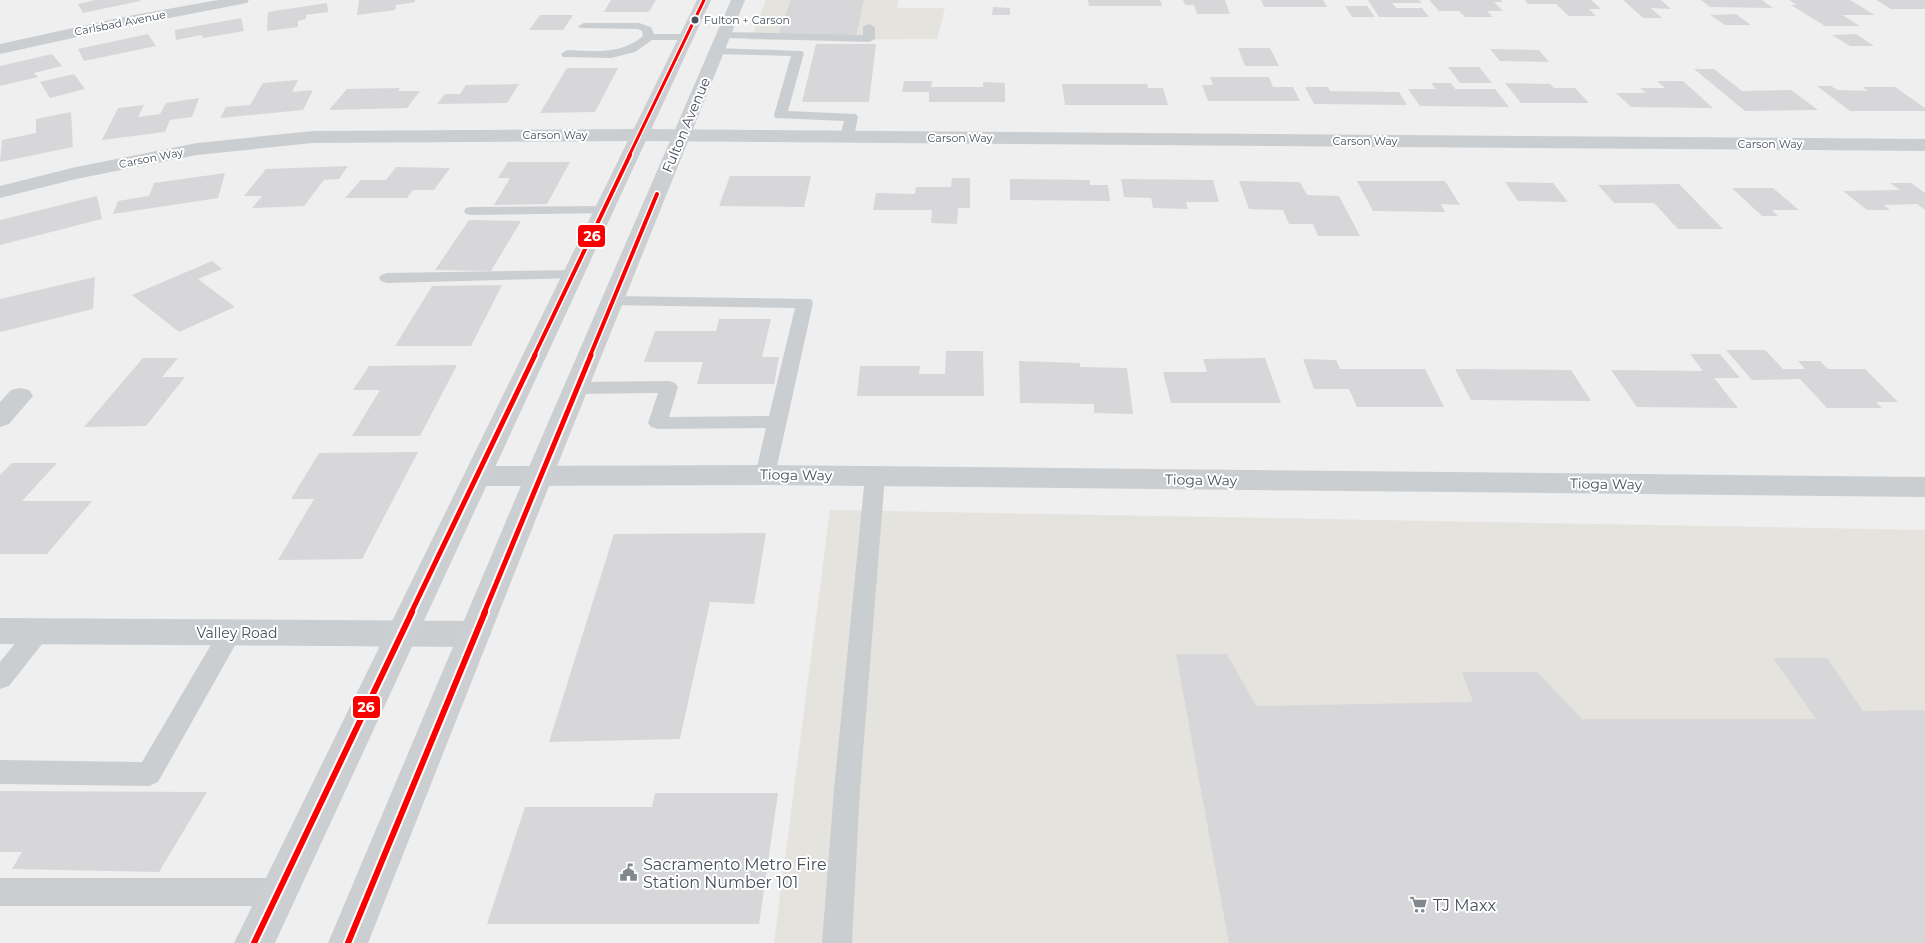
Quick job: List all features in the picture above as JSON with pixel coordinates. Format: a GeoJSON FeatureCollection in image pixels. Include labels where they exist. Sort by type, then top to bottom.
{"type":"FeatureCollection","features":[{"type":"Feature","properties":{"kind":"main road"},"geometry":{"type":"LineString","coordinates":[[254,943],[704,0]]}},
{"type":"Feature","properties":{"kind":"main road","name":"Fulton Avenue"},"geometry":{"type":"LineString","coordinates":[[348,943],[539,476],[738,0]]}},
{"type":"Feature","properties":{"kind":"street","name":"Carlsbad Avenue"},"geometry":{"type":"LineString","coordinates":[[0,49],[128,21],[242,0]]}},
{"type":"Feature","properties":{"kind":"street","name":"Carson Way"},"geometry":{"type":"LineString","coordinates":[[0,192],[139,160],[250,142],[322,137],[516,140],[641,135],[1925,145]]}},
{"type":"Feature","properties":{"kind":"street"},"geometry":{"type":"LineString","coordinates":[[0,418],[20,396]]}},
{"type":"Feature","properties":{"kind":"street","name":"Tioga Way"},"geometry":{"type":"LineString","coordinates":[[478,476],[765,475],[1925,488]]}},
{"type":"Feature","properties":{"kind":"street","name":"Valley Road"},"geometry":{"type":"LineString","coordinates":[[0,632],[475,634]]}},
{"type":"Feature","properties":{"kind":"lane"},"geometry":{"type":"LineString","coordinates":[[584,26],[639,26],[648,29],[649,37]]}},
{"type":"Feature","properties":{"kind":"lane"},"geometry":{"type":"LineString","coordinates":[[720,44],[869,39],[870,27]]}},
{"type":"Feature","properties":{"kind":"lane"},"geometry":{"type":"LineString","coordinates":[[567,54],[616,54],[631,51],[641,46],[649,37],[687,37]]}},
{"type":"Feature","properties":{"kind":"lane"},"geometry":{"type":"LineString","coordinates":[[720,44],[798,53],[780,115],[851,117],[848,138]]}},
{"type":"Feature","properties":{"kind":"lane"},"geometry":{"type":"LineString","coordinates":[[471,211],[605,210]]}},
{"type":"Feature","properties":{"kind":"lane"},"geometry":{"type":"LineString","coordinates":[[387,278],[574,275]]}},
{"type":"Feature","properties":{"kind":"lane"},"geometry":{"type":"LineString","coordinates":[[613,301],[804,303],[765,475]]}},
{"type":"Feature","properties":{"kind":"lane"},"geometry":{"type":"LineString","coordinates":[[576,388],[669,387],[658,423],[777,422]]}},
{"type":"Feature","properties":{"kind":"lane"},"geometry":{"type":"LineString","coordinates":[[837,943],[847,789],[875,476]]}},
{"type":"Feature","properties":{"kind":"lane"},"geometry":{"type":"LineString","coordinates":[[0,679],[38,632]]}},
{"type":"Feature","properties":{"kind":"lane"},"geometry":{"type":"LineString","coordinates":[[0,772],[149,774],[230,633]]}},
{"type":"Feature","properties":{"kind":"lane"},"geometry":{"type":"LineString","coordinates":[[0,892],[278,892]]}},
{"type":"Feature","properties":{"kind":"shaded area"},"geometry":{"type":"Polygon","coordinates":[[[766,0],[898,0],[897,8],[945,8],[937,39],[750,40],[766,0]]]}},
{"type":"Feature","properties":{"kind":"shaded area"},"geometry":{"type":"Polygon","coordinates":[[[830,510],[1925,530],[1925,943],[774,943],[830,510]]]}},
{"type":"Feature","properties":{"kind":"building"},"geometry":{"type":"Polygon","coordinates":[[[95,0],[140,1],[83,13],[78,4],[95,0]]]}},
{"type":"Feature","properties":{"kind":"building"},"geometry":{"type":"Polygon","coordinates":[[[359,0],[415,0],[415,2],[396,5],[395,10],[357,15],[359,0]]]}},
{"type":"Feature","properties":{"kind":"building"},"geometry":{"type":"Polygon","coordinates":[[[611,0],[656,0],[649,12],[604,12],[611,0]]]}},
{"type":"Feature","properties":{"kind":"building"},"geometry":{"type":"Polygon","coordinates":[[[791,0],[864,0],[856,36],[778,35],[791,0]]]}},
{"type":"Feature","properties":{"kind":"building"},"geometry":{"type":"Polygon","coordinates":[[[1088,0],[1160,0],[1162,6],[1089,6],[1088,0]]]}},
{"type":"Feature","properties":{"kind":"building"},"geometry":{"type":"Polygon","coordinates":[[[1183,0],[1225,0],[1230,14],[1197,14],[1194,5],[1185,5],[1183,0]]]}},
{"type":"Feature","properties":{"kind":"building"},"geometry":{"type":"Polygon","coordinates":[[[1261,0],[1323,0],[1327,7],[1264,7],[1261,0]]]}},
{"type":"Feature","properties":{"kind":"building"},"geometry":{"type":"Polygon","coordinates":[[[1368,0],[1419,0],[1422,3],[1392,3],[1396,8],[1422,8],[1429,17],[1379,17],[1368,0]]]}},
{"type":"Feature","properties":{"kind":"building"},"geometry":{"type":"Polygon","coordinates":[[[1429,0],[1501,0],[1503,2],[1494,2],[1503,11],[1487,11],[1493,17],[1465,17],[1459,11],[1439,11],[1429,0]]]}},
{"type":"Feature","properties":{"kind":"building"},"geometry":{"type":"Polygon","coordinates":[[[1525,0],[1591,0],[1601,9],[1589,9],[1596,16],[1569,16],[1556,4],[1528,4],[1525,0]]]}},
{"type":"Feature","properties":{"kind":"building"},"geometry":{"type":"Polygon","coordinates":[[[1623,0],[1661,0],[1671,9],[1651,8],[1662,18],[1643,18],[1623,0]]]}},
{"type":"Feature","properties":{"kind":"building"},"geometry":{"type":"Polygon","coordinates":[[[1701,0],[1762,0],[1773,8],[1710,7],[1701,0]]]}},
{"type":"Feature","properties":{"kind":"building"},"geometry":{"type":"Polygon","coordinates":[[[1789,0],[1850,0],[1875,15],[1842,15],[1860,26],[1825,26],[1791,5],[1797,5],[1789,0]]]}},
{"type":"Feature","properties":{"kind":"building"},"geometry":{"type":"Polygon","coordinates":[[[1876,0],[1925,0],[1925,9],[1891,9],[1876,0]]]}},
{"type":"Feature","properties":{"kind":"building"},"geometry":{"type":"Polygon","coordinates":[[[327,3],[328,12],[306,15],[306,19],[298,21],[298,27],[267,31],[268,12],[327,3]]]}},
{"type":"Feature","properties":{"kind":"building"},"geometry":{"type":"Polygon","coordinates":[[[1345,6],[1367,6],[1375,17],[1352,17],[1345,6]]]}},
{"type":"Feature","properties":{"kind":"building"},"geometry":{"type":"Polygon","coordinates":[[[993,7],[1010,8],[1010,15],[992,15],[993,7]]]}},
{"type":"Feature","properties":{"kind":"building"},"geometry":{"type":"Polygon","coordinates":[[[1736,14],[1751,25],[1725,25],[1710,15],[1736,14]]]}},
{"type":"Feature","properties":{"kind":"building"},"geometry":{"type":"Polygon","coordinates":[[[540,15],[573,15],[563,30],[529,30],[540,15]]]}},
{"type":"Feature","properties":{"kind":"building"},"geometry":{"type":"Polygon","coordinates":[[[241,18],[244,31],[203,38],[202,35],[176,40],[175,30],[241,18]]]}},
{"type":"Feature","properties":{"kind":"building"},"geometry":{"type":"Polygon","coordinates":[[[148,34],[156,46],[84,61],[78,49],[148,34]]]}},
{"type":"Feature","properties":{"kind":"building"},"geometry":{"type":"Polygon","coordinates":[[[1856,34],[1874,46],[1850,46],[1832,35],[1856,34]]]}},
{"type":"Feature","properties":{"kind":"building"},"geometry":{"type":"Polygon","coordinates":[[[816,44],[876,44],[869,102],[802,102],[816,44]]]}},
{"type":"Feature","properties":{"kind":"building"},"geometry":{"type":"Polygon","coordinates":[[[1238,48],[1270,48],[1279,66],[1245,66],[1238,48]]]}},
{"type":"Feature","properties":{"kind":"building"},"geometry":{"type":"Polygon","coordinates":[[[1490,49],[1539,50],[1549,62],[1500,61],[1490,49]]]}},
{"type":"Feature","properties":{"kind":"building"},"geometry":{"type":"Polygon","coordinates":[[[52,54],[62,66],[34,73],[38,77],[0,86],[0,66],[52,54]]]}},
{"type":"Feature","properties":{"kind":"building"},"geometry":{"type":"Polygon","coordinates":[[[1448,67],[1479,67],[1492,83],[1460,83],[1448,67]]]}},
{"type":"Feature","properties":{"kind":"building"},"geometry":{"type":"Polygon","coordinates":[[[567,68],[618,68],[595,112],[540,113],[567,68]]]}},
{"type":"Feature","properties":{"kind":"building"},"geometry":{"type":"Polygon","coordinates":[[[1694,69],[1714,69],[1742,91],[1791,90],[1818,110],[1745,111],[1694,69]]]}},
{"type":"Feature","properties":{"kind":"building"},"geometry":{"type":"Polygon","coordinates":[[[74,74],[85,89],[50,98],[40,82],[74,74]]]}},
{"type":"Feature","properties":{"kind":"building"},"geometry":{"type":"Polygon","coordinates":[[[1210,77],[1269,77],[1273,87],[1293,87],[1300,101],[1208,101],[1202,85],[1213,85],[1210,77]]]}},
{"type":"Feature","properties":{"kind":"building"},"geometry":{"type":"Polygon","coordinates":[[[298,80],[292,92],[313,90],[303,110],[220,118],[226,107],[250,105],[263,83],[298,80]]]}},
{"type":"Feature","properties":{"kind":"building"},"geometry":{"type":"Polygon","coordinates":[[[904,81],[932,81],[931,87],[983,87],[983,82],[1005,83],[1005,102],[929,102],[929,92],[902,92],[904,81]]]}},
{"type":"Feature","properties":{"kind":"building"},"geometry":{"type":"Polygon","coordinates":[[[1657,81],[1683,81],[1713,108],[1631,107],[1616,93],[1646,93],[1640,88],[1665,88],[1657,81]]]}},
{"type":"Feature","properties":{"kind":"building"},"geometry":{"type":"Polygon","coordinates":[[[1431,83],[1451,83],[1455,89],[1495,89],[1509,107],[1420,106],[1408,89],[1436,89],[1431,83]]]}},
{"type":"Feature","properties":{"kind":"building"},"geometry":{"type":"Polygon","coordinates":[[[1505,83],[1550,84],[1554,88],[1575,88],[1589,103],[1521,103],[1505,83]]]}},
{"type":"Feature","properties":{"kind":"building"},"geometry":{"type":"Polygon","coordinates":[[[519,84],[507,103],[437,104],[445,94],[460,94],[466,85],[519,84]]]}},
{"type":"Feature","properties":{"kind":"building"},"geometry":{"type":"Polygon","coordinates":[[[1062,84],[1147,84],[1148,88],[1163,88],[1168,105],[1065,105],[1062,84]]]}},
{"type":"Feature","properties":{"kind":"building"},"geometry":{"type":"Polygon","coordinates":[[[1817,86],[1831,86],[1837,90],[1868,91],[1863,87],[1895,87],[1925,108],[1925,111],[1850,111],[1817,86]]]}},
{"type":"Feature","properties":{"kind":"building"},"geometry":{"type":"Polygon","coordinates":[[[1305,87],[1328,87],[1330,91],[1399,92],[1407,105],[1314,104],[1305,87]]]}},
{"type":"Feature","properties":{"kind":"building"},"geometry":{"type":"Polygon","coordinates":[[[400,88],[398,91],[420,91],[407,108],[329,110],[347,89],[400,88]]]}},
{"type":"Feature","properties":{"kind":"building"},"geometry":{"type":"Polygon","coordinates":[[[199,98],[192,117],[170,120],[165,132],[102,140],[118,108],[144,105],[138,117],[160,114],[166,103],[199,98]]]}},
{"type":"Feature","properties":{"kind":"building"},"geometry":{"type":"Polygon","coordinates":[[[71,112],[73,147],[0,162],[2,140],[36,133],[36,119],[71,112]]]}},
{"type":"Feature","properties":{"kind":"building"},"geometry":{"type":"Polygon","coordinates":[[[508,162],[570,162],[547,204],[494,205],[510,178],[498,178],[508,162]]]}},
{"type":"Feature","properties":{"kind":"building"},"geometry":{"type":"Polygon","coordinates":[[[348,166],[339,179],[324,180],[304,206],[252,208],[262,196],[244,196],[266,169],[348,166]]]}},
{"type":"Feature","properties":{"kind":"building"},"geometry":{"type":"Polygon","coordinates":[[[396,167],[450,168],[434,190],[413,190],[407,198],[345,198],[361,180],[386,180],[396,167]]]}},
{"type":"Feature","properties":{"kind":"building"},"geometry":{"type":"Polygon","coordinates":[[[225,173],[218,198],[113,214],[118,201],[149,196],[154,183],[225,173]]]}},
{"type":"Feature","properties":{"kind":"building"},"geometry":{"type":"Polygon","coordinates":[[[730,176],[811,176],[804,207],[719,206],[730,176]]]}},
{"type":"Feature","properties":{"kind":"building"},"geometry":{"type":"Polygon","coordinates":[[[952,178],[970,178],[970,208],[958,208],[957,224],[931,223],[932,210],[873,210],[876,193],[915,194],[916,187],[951,187],[952,178]]]}},
{"type":"Feature","properties":{"kind":"building"},"geometry":{"type":"Polygon","coordinates":[[[1010,179],[1090,180],[1090,185],[1108,185],[1110,201],[1010,200],[1010,179]]]}},
{"type":"Feature","properties":{"kind":"building"},"geometry":{"type":"Polygon","coordinates":[[[1121,179],[1213,180],[1219,202],[1186,202],[1188,209],[1153,208],[1151,198],[1124,197],[1121,179]]]}},
{"type":"Feature","properties":{"kind":"building"},"geometry":{"type":"Polygon","coordinates":[[[1239,181],[1300,182],[1307,195],[1339,196],[1360,236],[1318,236],[1313,224],[1289,224],[1283,210],[1249,209],[1239,181]]]}},
{"type":"Feature","properties":{"kind":"building"},"geometry":{"type":"Polygon","coordinates":[[[1357,181],[1445,181],[1460,205],[1441,204],[1445,212],[1373,211],[1357,181]]]}},
{"type":"Feature","properties":{"kind":"building"},"geometry":{"type":"Polygon","coordinates":[[[1505,182],[1553,183],[1568,202],[1518,201],[1505,182]]]}},
{"type":"Feature","properties":{"kind":"building"},"geometry":{"type":"Polygon","coordinates":[[[1890,183],[1911,183],[1925,193],[1925,210],[1917,204],[1884,205],[1890,210],[1867,210],[1843,191],[1900,190],[1890,183]]]}},
{"type":"Feature","properties":{"kind":"building"},"geometry":{"type":"Polygon","coordinates":[[[1679,184],[1723,229],[1678,229],[1654,203],[1614,203],[1598,185],[1679,184]]]}},
{"type":"Feature","properties":{"kind":"building"},"geometry":{"type":"Polygon","coordinates":[[[1732,188],[1773,188],[1799,210],[1772,210],[1778,216],[1762,216],[1732,188]]]}},
{"type":"Feature","properties":{"kind":"building"},"geometry":{"type":"Polygon","coordinates":[[[97,196],[102,219],[0,245],[0,220],[97,196]]]}},
{"type":"Feature","properties":{"kind":"building"},"geometry":{"type":"Polygon","coordinates":[[[469,220],[521,221],[491,271],[435,270],[469,220]]]}},
{"type":"Feature","properties":{"kind":"building"},"geometry":{"type":"Polygon","coordinates":[[[212,261],[222,269],[198,279],[235,307],[179,332],[132,295],[212,261]]]}},
{"type":"Feature","properties":{"kind":"building"},"geometry":{"type":"Polygon","coordinates":[[[95,277],[93,309],[0,332],[0,299],[95,277]]]}},
{"type":"Feature","properties":{"kind":"building"},"geometry":{"type":"Polygon","coordinates":[[[502,285],[471,346],[395,346],[432,286],[502,285]]]}},
{"type":"Feature","properties":{"kind":"building"},"geometry":{"type":"Polygon","coordinates":[[[719,319],[771,319],[762,357],[779,357],[774,384],[697,384],[703,362],[644,362],[655,331],[716,331],[719,319]]]}},
{"type":"Feature","properties":{"kind":"building"},"geometry":{"type":"Polygon","coordinates":[[[1726,350],[1765,350],[1783,369],[1805,369],[1798,361],[1820,361],[1828,369],[1865,369],[1898,402],[1876,402],[1882,408],[1827,408],[1800,379],[1752,380],[1726,350]]]}},
{"type":"Feature","properties":{"kind":"building"},"geometry":{"type":"Polygon","coordinates":[[[946,351],[983,351],[984,396],[857,396],[860,366],[920,366],[919,374],[945,374],[946,351]]]}},
{"type":"Feature","properties":{"kind":"building"},"geometry":{"type":"Polygon","coordinates":[[[1690,354],[1720,354],[1740,378],[1714,378],[1738,408],[1637,407],[1611,370],[1703,371],[1690,354]]]}},
{"type":"Feature","properties":{"kind":"building"},"geometry":{"type":"Polygon","coordinates":[[[143,358],[178,358],[162,377],[185,377],[146,426],[84,427],[143,358]]]}},
{"type":"Feature","properties":{"kind":"building"},"geometry":{"type":"Polygon","coordinates":[[[1265,358],[1281,403],[1171,403],[1163,372],[1207,372],[1203,359],[1265,358]]]}},
{"type":"Feature","properties":{"kind":"building"},"geometry":{"type":"Polygon","coordinates":[[[1303,359],[1336,360],[1340,369],[1425,369],[1444,407],[1357,407],[1349,389],[1314,389],[1303,359]]]}},
{"type":"Feature","properties":{"kind":"building"},"geometry":{"type":"Polygon","coordinates":[[[1019,361],[1080,363],[1080,367],[1127,368],[1133,414],[1094,413],[1094,404],[1020,403],[1019,361]]]}},
{"type":"Feature","properties":{"kind":"building"},"geometry":{"type":"Polygon","coordinates":[[[457,365],[420,436],[352,436],[380,390],[353,390],[369,366],[457,365]]]}},
{"type":"Feature","properties":{"kind":"building"},"geometry":{"type":"Polygon","coordinates":[[[1455,369],[1571,370],[1591,401],[1471,400],[1455,369]]]}},
{"type":"Feature","properties":{"kind":"building"},"geometry":{"type":"Polygon","coordinates":[[[418,452],[362,559],[278,560],[314,499],[291,499],[319,453],[418,452]]]}},
{"type":"Feature","properties":{"kind":"building"},"geometry":{"type":"Polygon","coordinates":[[[12,463],[57,463],[22,501],[92,501],[47,554],[0,554],[0,475],[12,463]]]}},
{"type":"Feature","properties":{"kind":"building"},"geometry":{"type":"Polygon","coordinates":[[[766,533],[754,604],[710,602],[680,739],[549,742],[614,534],[766,533]]]}},
{"type":"Feature","properties":{"kind":"building"},"geometry":{"type":"Polygon","coordinates":[[[1176,654],[1227,654],[1256,706],[1473,702],[1462,672],[1537,672],[1582,719],[1816,719],[1773,658],[1827,658],[1863,711],[1925,710],[1925,943],[1229,943],[1176,654]]]}},
{"type":"Feature","properties":{"kind":"building"},"geometry":{"type":"Polygon","coordinates":[[[0,791],[207,792],[159,872],[12,869],[22,852],[0,852],[0,791]]]}},
{"type":"Feature","properties":{"kind":"building"},"geometry":{"type":"Polygon","coordinates":[[[655,793],[778,793],[759,924],[487,924],[525,807],[652,807],[655,793]]]}},
{"type":"Feature","properties":{"kind":"transit line","name":"26"},"geometry":{"type":"LineString","coordinates":[[254,943],[704,0]]}},
{"type":"Feature","properties":{"kind":"transit line","name":"26"},"geometry":{"type":"LineString","coordinates":[[348,943],[657,194]]}},
{"type":"Feature","properties":{"kind":"place","name":"Fulton + Carson"},"geometry":{"type":"Point","coordinates":[695,20]}},
{"type":"Feature","properties":{"kind":"place","name":"Sacramento Metro Fire Station Number 101"},"geometry":{"type":"Point","coordinates":[629,873]}},
{"type":"Feature","properties":{"kind":"place","name":"TJ Maxx"},"geometry":{"type":"Point","coordinates":[1419,905]}}]}
